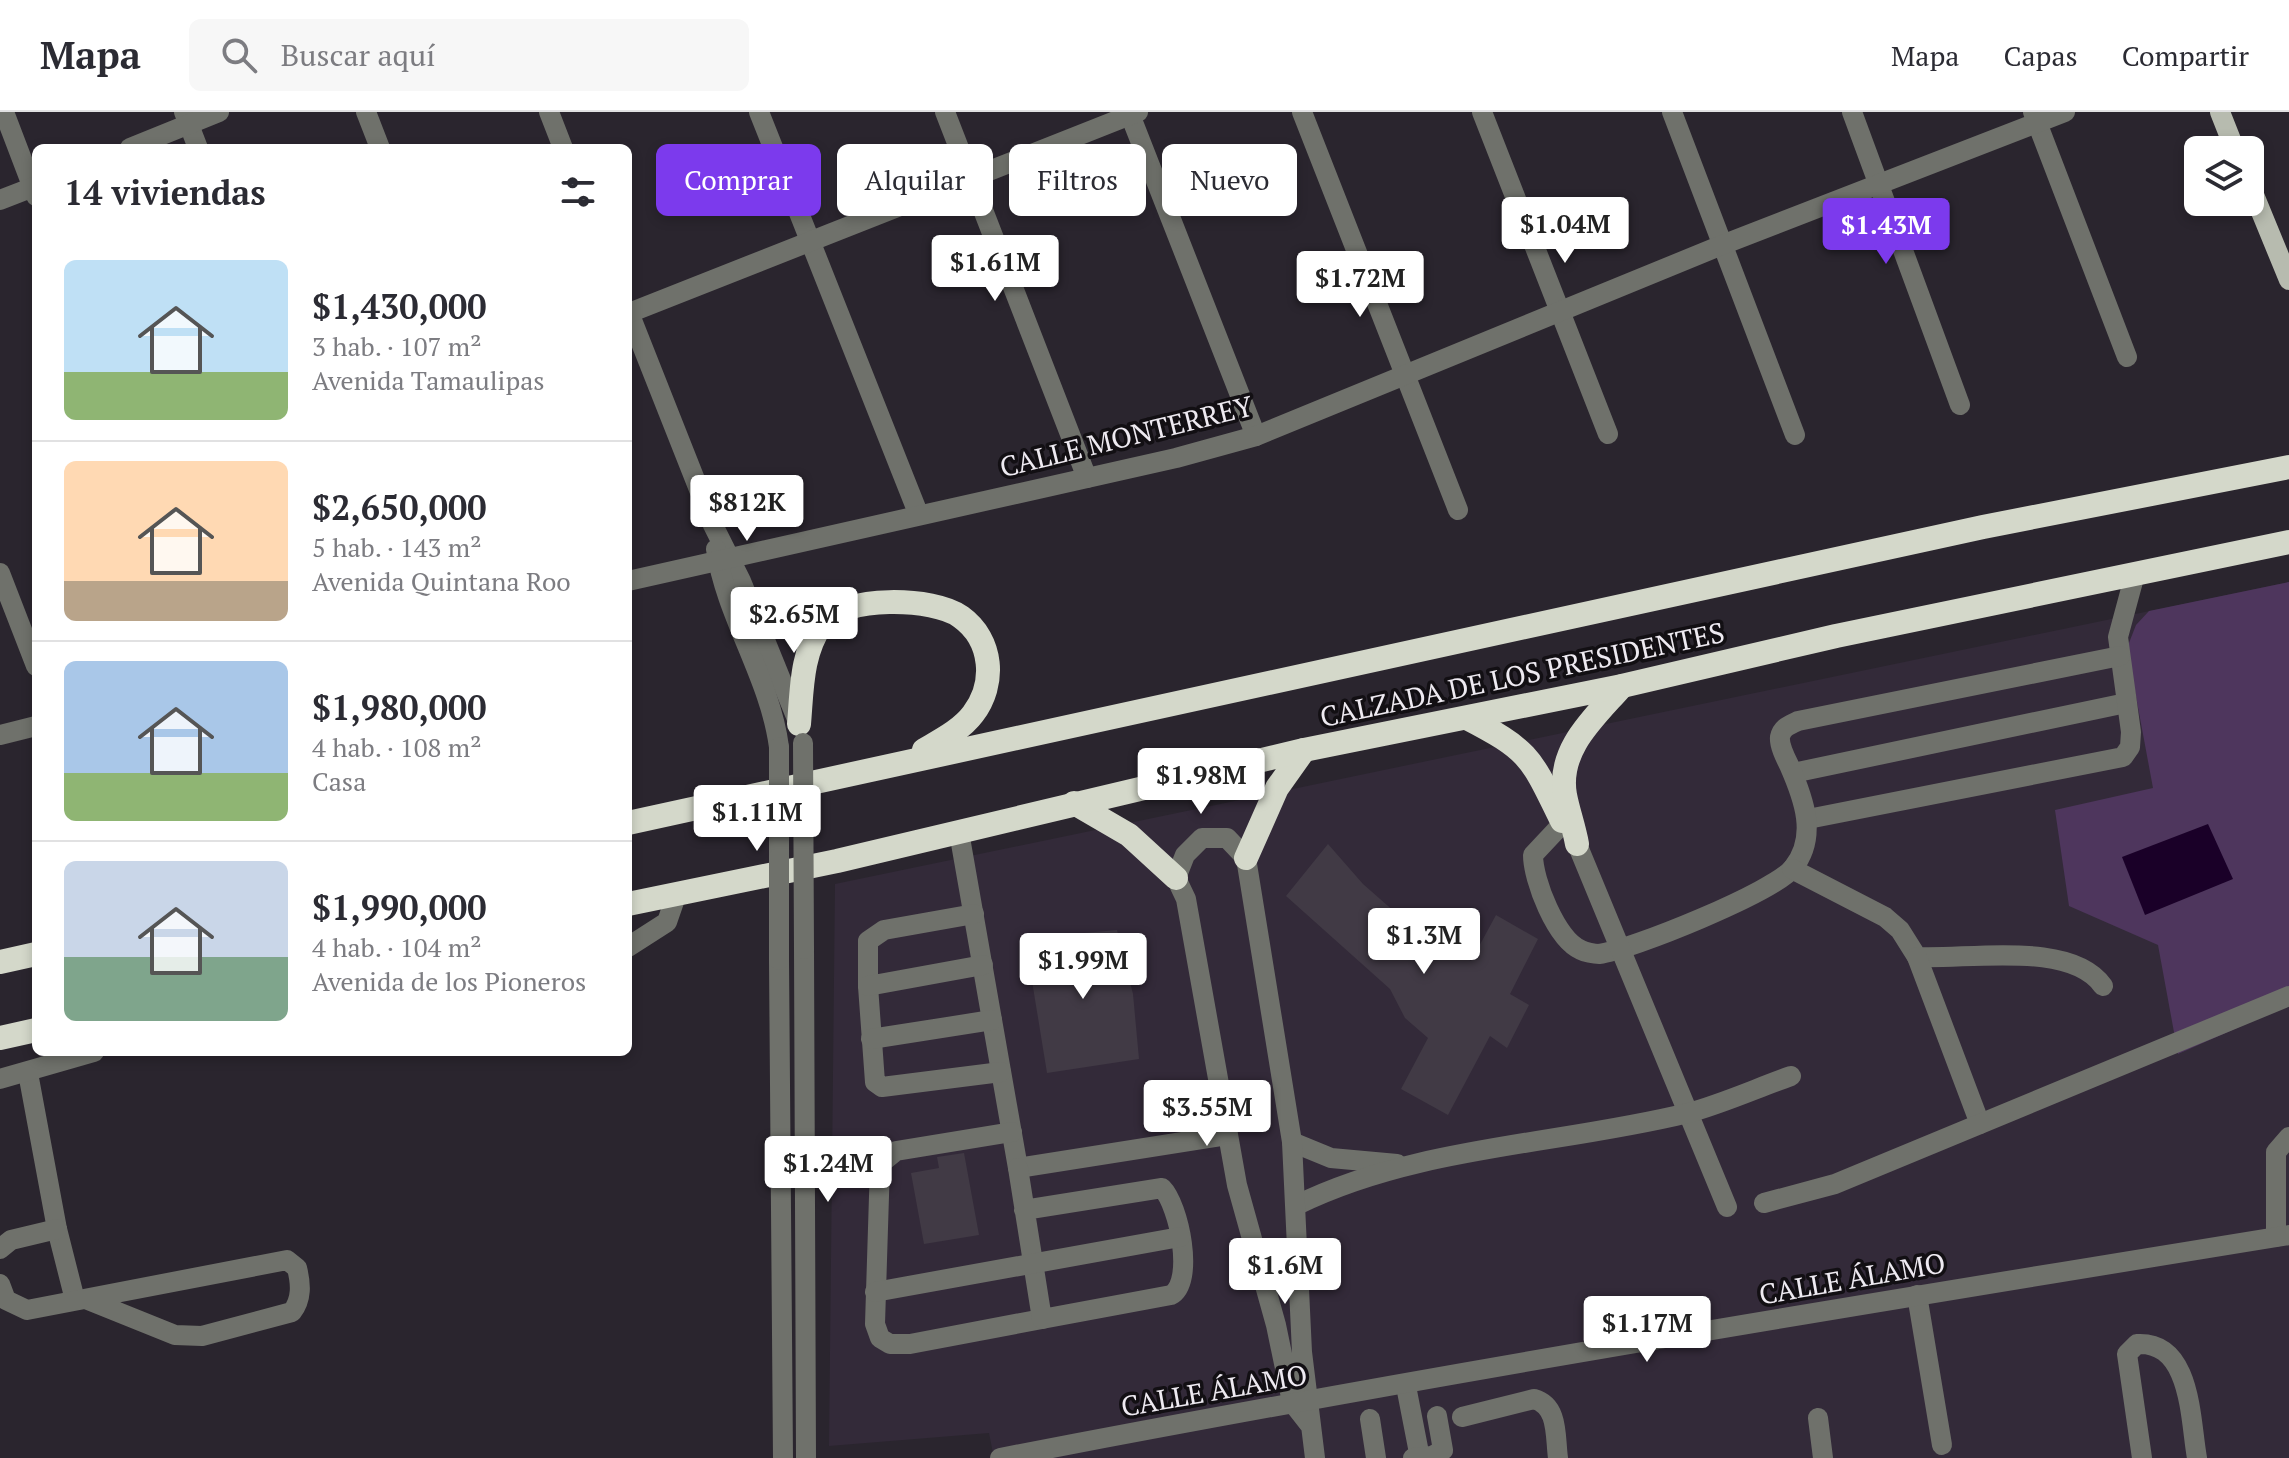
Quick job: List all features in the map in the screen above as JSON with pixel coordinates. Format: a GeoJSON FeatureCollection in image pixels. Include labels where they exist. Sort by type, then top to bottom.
{"type":"FeatureCollection","features":[{"type":"Feature","properties":{"kind":"highway","name":"CALZADA DE LOS PRESIDENTES"},"geometry":{"type":"LineString","coordinates":[[632,822],[1983,527],[2289,467]]}},
{"type":"Feature","properties":{"kind":"highway","name":"CALZADA DE LOS PRESIDENTES"},"geometry":{"type":"LineString","coordinates":[[632,903],[959,832],[1304,750],[1622,686],[1836,636],[2289,542]]}},
{"type":"Feature","properties":{"kind":"highway"},"geometry":{"type":"LineString","coordinates":[[801,734],[807,655],[824,621],[841,611],[872,603],[909,602],[942,609],[959,615],[973,629],[985,649],[989,673],[986,692],[972,715],[955,731],[905,761]]}},
{"type":"Feature","properties":{"kind":"highway"},"geometry":{"type":"LineString","coordinates":[[1577,844],[1565,794],[1564,771],[1579,734],[1622,686]]}},
{"type":"Feature","properties":{"kind":"highway"},"geometry":{"type":"LineString","coordinates":[[1467,718],[1520,749],[1536,766],[1563,823],[1577,844]]}},
{"type":"Feature","properties":{"kind":"highway"},"geometry":{"type":"LineString","coordinates":[[1246,858],[1277,788],[1304,750]]}},
{"type":"Feature","properties":{"kind":"highway"},"geometry":{"type":"LineString","coordinates":[[1074,803],[1129,835],[1176,878]]}},
{"type":"Feature","properties":{"kind":"highway"},"geometry":{"type":"LineString","coordinates":[[0,962],[32,955]]}},
{"type":"Feature","properties":{"kind":"highway"},"geometry":{"type":"LineString","coordinates":[[0,1038],[32,1031]]}},
{"type":"Feature","properties":{"kind":"main road"},"geometry":{"type":"LineString","coordinates":[[2220,112],[2229,136]]}},
{"type":"Feature","properties":{"kind":"main road"},"geometry":{"type":"LineString","coordinates":[[2263,216],[2289,280]]}},
{"type":"Feature","properties":{"kind":"street"},"geometry":{"type":"LineString","coordinates":[[4,112],[32,182]]}},
{"type":"Feature","properties":{"kind":"street"},"geometry":{"type":"LineString","coordinates":[[137,144],[186,118],[219,112]]}},
{"type":"Feature","properties":{"kind":"street"},"geometry":{"type":"LineString","coordinates":[[366,112],[378,144]]}},
{"type":"Feature","properties":{"kind":"street"},"geometry":{"type":"LineString","coordinates":[[549,112],[561,144]]}},
{"type":"Feature","properties":{"kind":"street"},"geometry":{"type":"LineString","coordinates":[[759,112],[918,513]]}},
{"type":"Feature","properties":{"kind":"street"},"geometry":{"type":"LineString","coordinates":[[945,112],[957,144]]}},
{"type":"Feature","properties":{"kind":"street"},"geometry":{"type":"LineString","coordinates":[[1302,112],[1458,510]]}},
{"type":"Feature","properties":{"kind":"street"},"geometry":{"type":"LineString","coordinates":[[1482,112],[1608,434]]}},
{"type":"Feature","properties":{"kind":"street"},"geometry":{"type":"LineString","coordinates":[[1672,112],[1795,435]]}},
{"type":"Feature","properties":{"kind":"street"},"geometry":{"type":"LineString","coordinates":[[1852,112],[1960,405]]}},
{"type":"Feature","properties":{"kind":"street","name":"CALLE MONTERREY"},"geometry":{"type":"LineString","coordinates":[[632,580],[918,513],[1087,478],[1256,436],[1722,245],[1880,185],[2035,117],[2065,112]]}},
{"type":"Feature","properties":{"kind":"street"},"geometry":{"type":"LineString","coordinates":[[993,169],[1133,113],[1256,436]]}},
{"type":"Feature","properties":{"kind":"street"},"geometry":{"type":"LineString","coordinates":[[2035,117],[2127,357]]}},
{"type":"Feature","properties":{"kind":"street"},"geometry":{"type":"LineString","coordinates":[[186,118],[196,144]]}},
{"type":"Feature","properties":{"kind":"street"},"geometry":{"type":"LineString","coordinates":[[0,200],[32,191]]}},
{"type":"Feature","properties":{"kind":"street"},"geometry":{"type":"LineString","coordinates":[[632,309],[875,216]]}},
{"type":"Feature","properties":{"kind":"street"},"geometry":{"type":"LineString","coordinates":[[985,216],[1087,478]]}},
{"type":"Feature","properties":{"kind":"street"},"geometry":{"type":"LineString","coordinates":[[632,321],[713,525],[779,747],[783,1458]]}},
{"type":"Feature","properties":{"kind":"street"},"geometry":{"type":"LineString","coordinates":[[724,559],[801,734],[806,1458]]}},
{"type":"Feature","properties":{"kind":"street"},"geometry":{"type":"LineString","coordinates":[[0,573],[32,656]]}},
{"type":"Feature","properties":{"kind":"street"},"geometry":{"type":"LineString","coordinates":[[1808,819],[2123,757],[2130,747],[2131,732],[2120,656],[2119,625],[2135,574]]}},
{"type":"Feature","properties":{"kind":"street"},"geometry":{"type":"LineString","coordinates":[[1563,823],[1533,855],[1536,880],[1557,925],[1570,943],[1596,954],[1621,948],[1762,891],[1792,869],[1806,848],[1808,819],[1780,738],[1785,727],[1798,721],[2120,656]]}},
{"type":"Feature","properties":{"kind":"street"},"geometry":{"type":"LineString","coordinates":[[1793,773],[2126,703]]}},
{"type":"Feature","properties":{"kind":"street"},"geometry":{"type":"LineString","coordinates":[[0,735],[32,727]]}},
{"type":"Feature","properties":{"kind":"street"},"geometry":{"type":"LineString","coordinates":[[959,832],[1042,1319]]}},
{"type":"Feature","properties":{"kind":"street"},"geometry":{"type":"LineString","coordinates":[[1300,1402],[1297,1205],[1292,1142],[1246,858],[1227,838],[1202,838],[1185,855],[1176,878],[1186,899],[1237,1185],[1300,1402],[1310,1425],[1315,1458]]}},
{"type":"Feature","properties":{"kind":"street"},"geometry":{"type":"LineString","coordinates":[[1577,844],[1727,1207]]}},
{"type":"Feature","properties":{"kind":"street"},"geometry":{"type":"LineString","coordinates":[[1792,869],[1885,917],[1900,930],[1917,957],[1980,1124]]}},
{"type":"Feature","properties":{"kind":"street"},"geometry":{"type":"LineString","coordinates":[[632,944],[667,922],[677,893]]}},
{"type":"Feature","properties":{"kind":"street"},"geometry":{"type":"LineString","coordinates":[[974,914],[884,930],[872,936],[867,946],[875,1082],[879,1087],[1001,1072]]}},
{"type":"Feature","properties":{"kind":"street"},"geometry":{"type":"LineString","coordinates":[[1917,957],[2046,958],[2085,968],[2103,986]]}},
{"type":"Feature","properties":{"kind":"street"},"geometry":{"type":"LineString","coordinates":[[868,986],[983,965]]}},
{"type":"Feature","properties":{"kind":"street"},"geometry":{"type":"LineString","coordinates":[[1764,1203],[1835,1184],[2289,996]]}},
{"type":"Feature","properties":{"kind":"street"},"geometry":{"type":"LineString","coordinates":[[871,1039],[992,1020]]}},
{"type":"Feature","properties":{"kind":"street"},"geometry":{"type":"LineString","coordinates":[[0,1079],[81,1056]]}},
{"type":"Feature","properties":{"kind":"street"},"geometry":{"type":"LineString","coordinates":[[28,1073],[57,1229],[81,1300]]}},
{"type":"Feature","properties":{"kind":"street"},"geometry":{"type":"LineString","coordinates":[[1297,1205],[1340,1186],[1413,1164],[1689,1113],[1791,1076]]}},
{"type":"Feature","properties":{"kind":"street"},"geometry":{"type":"LineString","coordinates":[[1012,1132],[954,1139],[896,1151],[886,1157],[878,1178],[877,1332],[890,1344],[910,1344],[1177,1292],[1184,1279],[1174,1211],[1162,1188],[1024,1210]]}},
{"type":"Feature","properties":{"kind":"street"},"geometry":{"type":"LineString","coordinates":[[1018,1168],[1227,1135]]}},
{"type":"Feature","properties":{"kind":"street"},"geometry":{"type":"LineString","coordinates":[[2282,1236],[2276,1152],[2289,1137]]}},
{"type":"Feature","properties":{"kind":"street"},"geometry":{"type":"LineString","coordinates":[[1292,1142],[1331,1158],[1355,1163],[1413,1164]]}},
{"type":"Feature","properties":{"kind":"street"},"geometry":{"type":"LineString","coordinates":[[0,1249],[11,1240],[57,1229]]}},
{"type":"Feature","properties":{"kind":"street","name":"CALLE ÁLAMO"},"geometry":{"type":"LineString","coordinates":[[1000,1458],[1300,1402],[1917,1295],[2282,1236]]}},
{"type":"Feature","properties":{"kind":"street"},"geometry":{"type":"LineString","coordinates":[[875,1292],[1180,1237]]}},
{"type":"Feature","properties":{"kind":"street"},"geometry":{"type":"LineString","coordinates":[[0,1284],[6,1300],[27,1310],[287,1260],[297,1268],[300,1280],[300,1295],[292,1312],[202,1336],[158,1330],[81,1300]]}},
{"type":"Feature","properties":{"kind":"street"},"geometry":{"type":"LineString","coordinates":[[1265,1281],[1283,1285],[1297,1276]]}},
{"type":"Feature","properties":{"kind":"street"},"geometry":{"type":"LineString","coordinates":[[1917,1295],[1942,1445]]}},
{"type":"Feature","properties":{"kind":"street"},"geometry":{"type":"LineString","coordinates":[[2142,1458],[2127,1361],[2129,1348],[2147,1343],[2164,1350],[2179,1367],[2197,1458]]}},
{"type":"Feature","properties":{"kind":"street"},"geometry":{"type":"LineString","coordinates":[[1406,1386],[1420,1458]]}},
{"type":"Feature","properties":{"kind":"street"},"geometry":{"type":"LineString","coordinates":[[1462,1417],[1534,1399],[1541,1401],[1553,1415],[1558,1458]]}},
{"type":"Feature","properties":{"kind":"street"},"geometry":{"type":"LineString","coordinates":[[1413,1458],[1443,1450],[1437,1416]]}},
{"type":"Feature","properties":{"kind":"street"},"geometry":{"type":"LineString","coordinates":[[1818,1418],[1823,1458]]}},
{"type":"Feature","properties":{"kind":"street"},"geometry":{"type":"LineString","coordinates":[[1370,1419],[1376,1458]]}},
{"type":"Feature","properties":{"kind":"shaded area"},"geometry":{"type":"Polygon","coordinates":[[[2289,582],[2289,1458],[994,1458],[989,1433],[829,1446],[835,884],[2289,582]]]}},
{"type":"Feature","properties":{"kind":"shaded area"},"geometry":{"type":"Polygon","coordinates":[[[2289,582],[2289,1005],[2178,1054],[2158,945],[2069,906],[2055,810],[2153,788],[2127,648],[2136,625],[2149,611],[2289,582]]]}},
{"type":"Feature","properties":{"kind":"shaded area"},"geometry":{"type":"Polygon","coordinates":[[[2208,824],[2233,879],[2145,915],[2122,857],[2208,824]]]}},
{"type":"Feature","properties":{"kind":"building"},"geometry":{"type":"Polygon","coordinates":[[[1328,844],[1363,884],[1404,920],[1471,961],[1496,915],[1538,939],[1510,994],[1529,1005],[1507,1048],[1490,1036],[1448,1115],[1401,1089],[1428,1038],[1405,1018],[1390,989],[1286,896],[1328,844]]]}},
{"type":"Feature","properties":{"kind":"building"},"geometry":{"type":"Polygon","coordinates":[[[1117,930],[1133,994],[1139,1059],[1047,1073],[1026,944],[1073,934],[1117,930]]]}},
{"type":"Feature","properties":{"kind":"building"},"geometry":{"type":"Polygon","coordinates":[[[964,1153],[979,1235],[924,1244],[911,1173],[939,1168],[937,1157],[964,1153]]]}}]}
